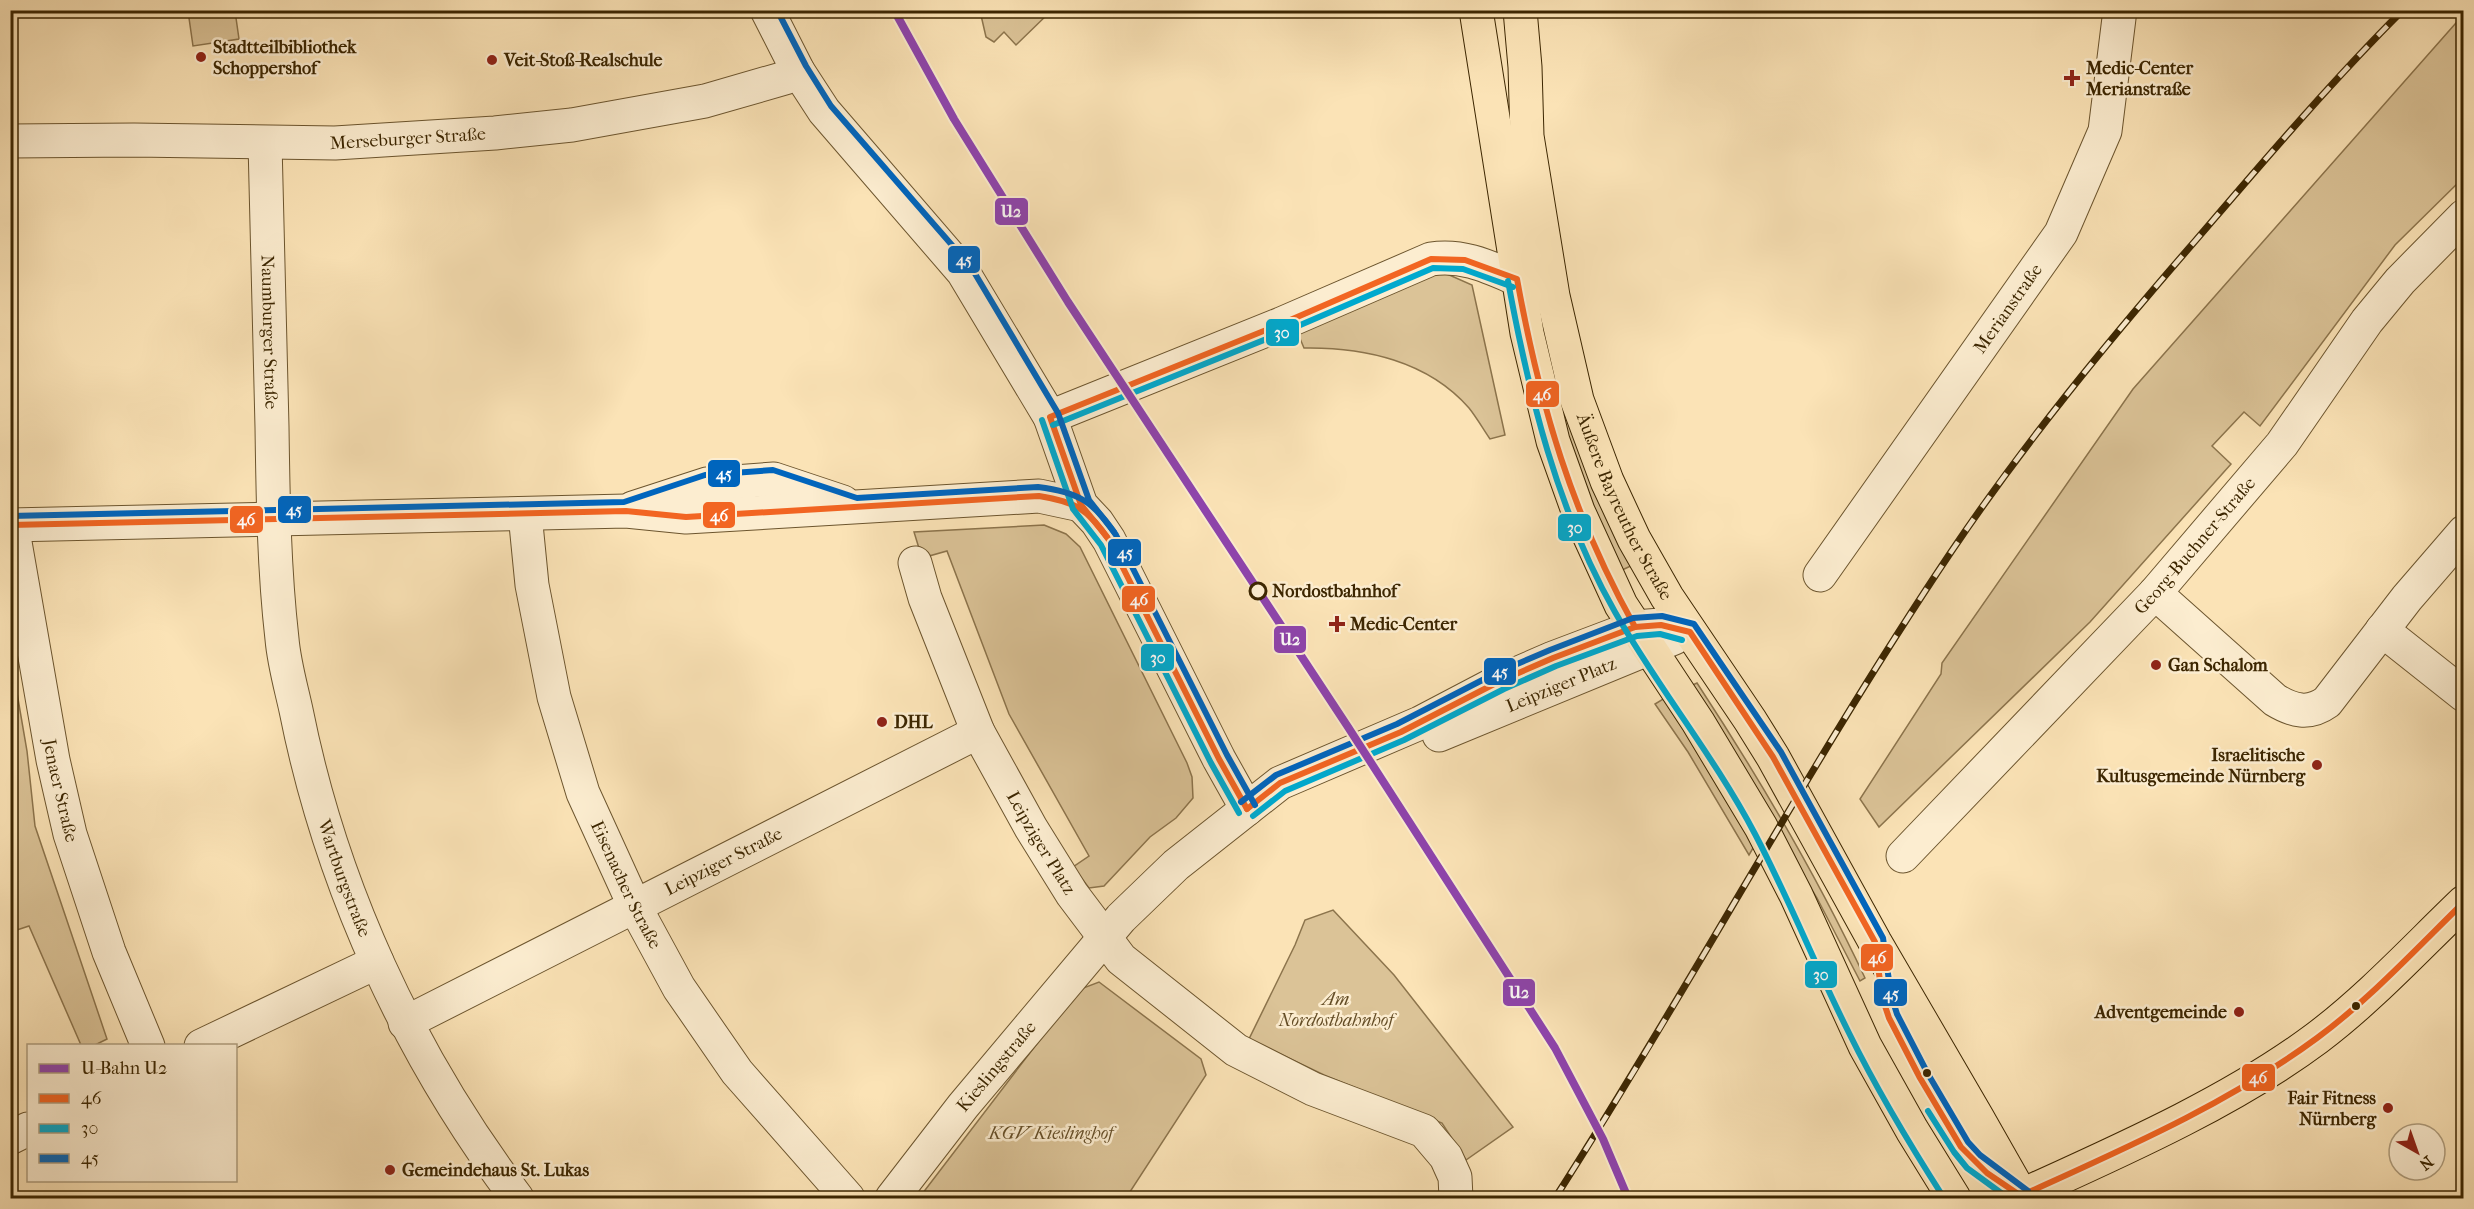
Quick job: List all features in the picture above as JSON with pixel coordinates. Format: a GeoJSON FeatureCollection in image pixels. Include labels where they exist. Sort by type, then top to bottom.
{"type":"FeatureCollection","features":[{"type":"Feature","properties":{"kind":"main road","name":"Äußere Bayreuther Straße"},"geometry":{"type":"LineString","coordinates":[[1476,10],[1517,279],[1535,374],[1553,441],[1591,543],[1641,637],[1698,722],[1761,828],[1796,895],[1865,1046],[1912,1130],[1954,1198]]}},
{"type":"Feature","properties":{"kind":"main road","name":"Äußere Bayreuther Straße"},"geometry":{"type":"LineString","coordinates":[[1520,10],[1525,67],[1527,136],[1553,296],[1569,373],[1598,460],[1619,508],[1654,576],[1690,633],[1745,711],[1773,757],[1875,942],[1977,1116],[2020,1198]]}},
{"type":"Feature","properties":{"kind":"main road"},"geometry":{"type":"LineString","coordinates":[[2020,1198],[2209,1104],[2295,1054],[2358,1004],[2463,902]]}},
{"type":"Feature","properties":{"kind":"street"},"geometry":{"type":"LineString","coordinates":[[767,10],[798,71],[824,111],[963,272],[1050,417],[1081,505],[1097,522],[1108,540],[1218,759],[1247,809]]}},
{"type":"Feature","properties":{"kind":"street","name":"Merianstraße"},"geometry":{"type":"LineString","coordinates":[[1820,575],[2061,233],[2105,130],[2120,10]]}},
{"type":"Feature","properties":{"kind":"street","name":"Merseburger Straße"},"geometry":{"type":"LineString","coordinates":[[10,141],[335,143],[495,134],[572,125],[705,101],[785,78],[798,71]]}},
{"type":"Feature","properties":{"kind":"street","name":"Naumburger Straße"},"geometry":{"type":"LineString","coordinates":[[265,143],[274,520]]}},
{"type":"Feature","properties":{"kind":"street","name":"Georg-Buchner-Straße"},"geometry":{"type":"LineString","coordinates":[[1903,856],[2155,593],[2282,444],[2367,321],[2400,281],[2463,216]]}},
{"type":"Feature","properties":{"kind":"street"},"geometry":{"type":"LineString","coordinates":[[1050,417],[1281,324],[1431,259],[1443,257],[1467,259],[1517,279]]}},
{"type":"Feature","properties":{"kind":"street"},"geometry":{"type":"LineString","coordinates":[[11,525],[626,511],[706,484],[774,479],[856,507],[1039,496],[1081,505]]}},
{"type":"Feature","properties":{"kind":"street","name":"Eisenacher Straße"},"geometry":{"type":"LineString","coordinates":[[525,514],[532,585],[554,697],[583,793],[635,907],[679,988],[737,1072],[848,1198]]}},
{"type":"Feature","properties":{"kind":"street","name":"Wartburgstraße"},"geometry":{"type":"LineString","coordinates":[[274,520],[282,640],[304,749],[332,850],[377,962],[405,1023],[459,1115],[517,1198]]}},
{"type":"Feature","properties":{"kind":"street","name":"Jenaer Straße"},"geometry":{"type":"LineString","coordinates":[[11,525],[53,760],[70,834],[109,952],[147,1044]]}},
{"type":"Feature","properties":{"kind":"street"},"geometry":{"type":"LineString","coordinates":[[2155,593],[2275,700],[2298,711],[2310,711],[2327,702],[2382,630],[2463,532]]}},
{"type":"Feature","properties":{"kind":"street","name":"Leipziger Platz"},"geometry":{"type":"LineString","coordinates":[[915,563],[925,598],[978,732],[1031,828],[1103,938],[1163,876],[1280,783],[1420,723],[1516,674],[1641,637],[1662,625],[1690,633]]}},
{"type":"Feature","properties":{"kind":"street"},"geometry":{"type":"LineString","coordinates":[[2382,630],[2463,695]]}},
{"type":"Feature","properties":{"kind":"street","name":"Leipziger Straße"},"geometry":{"type":"LineString","coordinates":[[405,1023],[978,732]]}},
{"type":"Feature","properties":{"kind":"street"},"geometry":{"type":"LineString","coordinates":[[1103,938],[1121,959],[1236,1050],[1312,1089],[1424,1131],[1446,1157],[1455,1177],[1455,1198]]}},
{"type":"Feature","properties":{"kind":"street","name":"Kieslingstraße"},"geometry":{"type":"LineString","coordinates":[[892,1198],[963,1106],[1103,938]]}},
{"type":"Feature","properties":{"kind":"street"},"geometry":{"type":"LineString","coordinates":[[205,1044],[377,962]]}},
{"type":"Feature","properties":{"kind":"street"},"geometry":{"type":"LineString","coordinates":[[10,1138],[27,1130]]}},
{"type":"Feature","properties":{"kind":"green space"},"geometry":{"type":"Polygon","coordinates":[[[188,11],[235,11],[239,39],[193,46],[188,11]]]}},
{"type":"Feature","properties":{"kind":"green space"},"geometry":{"type":"Polygon","coordinates":[[[980,11],[1051,11],[1016,45],[1004,32],[994,42],[986,37],[980,11]]]}},
{"type":"Feature","properties":{"kind":"green space"},"geometry":{"type":"Polygon","coordinates":[[[2463,15],[2463,178],[2395,245],[2260,426],[2244,412],[2212,446],[2231,464],[2090,622],[1879,827],[1860,799],[1941,674],[1942,663],[2133,389],[2463,15]]]}},
{"type":"Feature","properties":{"kind":"green space"},"geometry":{"type":"Polygon","coordinates":[[[1525,205],[1637,563],[1618,572],[1583,489],[1536,322],[1525,205]]]}},
{"type":"Feature","properties":{"kind":"green space"},"geometry":{"type":"Polygon","coordinates":[[[1438,270],[1472,285],[1505,435],[1490,439],[1469,408],[1453,392],[1415,368],[1372,354],[1327,348],[1304,348],[1296,329],[1438,270]]]}},
{"type":"Feature","properties":{"kind":"green space"},"geometry":{"type":"Polygon","coordinates":[[[1044,525],[1066,534],[1080,547],[1192,777],[1193,798],[1176,818],[1150,837],[1104,886],[1089,888],[1073,867],[1089,856],[1009,714],[947,551],[922,558],[914,532],[1044,525]]]}},
{"type":"Feature","properties":{"kind":"green space"},"geometry":{"type":"Polygon","coordinates":[[[11,658],[27,751],[35,826],[107,1039],[97,1044],[81,1044],[29,926],[11,932],[11,658]]]}},
{"type":"Feature","properties":{"kind":"green space"},"geometry":{"type":"Polygon","coordinates":[[[1697,683],[1765,791],[1807,865],[1865,978],[1860,981],[1817,898],[1688,687],[1697,683]]]}},
{"type":"Feature","properties":{"kind":"green space"},"geometry":{"type":"Polygon","coordinates":[[[1668,696],[1756,843],[1749,855],[1688,752],[1655,704],[1668,696]]]}},
{"type":"Feature","properties":{"kind":"green space","name":"Am Nordostbahnhof"},"geometry":{"type":"Polygon","coordinates":[[[1333,910],[1394,975],[1513,1127],[1466,1160],[1442,1123],[1324,1075],[1249,1039],[1305,920],[1333,910]]]}},
{"type":"Feature","properties":{"kind":"green space","name":"KGV Kieslinghof"},"geometry":{"type":"Polygon","coordinates":[[[1099,982],[1201,1059],[1206,1075],[1126,1198],[919,1198],[1078,990],[1099,982]]]}},
{"type":"Feature","properties":{"kind":"railway"},"geometry":{"type":"LineString","coordinates":[[1555,1198],[1849,712],[1899,631],[1979,511],[2038,431],[2131,315],[2297,123],[2403,10]]}},
{"type":"Feature","properties":{"kind":"metro line","name":"U2"},"geometry":{"type":"LineString","coordinates":[[894,10],[954,119],[1068,302],[1348,727],[1555,1048],[1603,1139],[1628,1198]]}},
{"type":"Feature","properties":{"kind":"transit line","name":"45"},"geometry":{"type":"LineString","coordinates":[[777,10],[806,66],[831,106],[971,267],[1058,413],[1089,500],[1114,532]]}},
{"type":"Feature","properties":{"kind":"transit line","name":"46"},"geometry":{"type":"LineString","coordinates":[[1107,537],[1081,505],[1050,417],[1281,324],[1431,259],[1465,260],[1517,279],[1536,371],[1561,458],[1593,543],[1635,627]]}},
{"type":"Feature","properties":{"kind":"transit line","name":"30"},"geometry":{"type":"LineString","coordinates":[[1053,425],[1284,332],[1433,268],[1463,269],[1513,287]]}},
{"type":"Feature","properties":{"kind":"transit line","name":"30"},"geometry":{"type":"LineString","coordinates":[[1508,281],[1525,366],[1548,451],[1561,493],[1595,573],[1615,612],[1649,668],[1739,805],[1860,1054],[1894,1117],[1944,1198]]}},
{"type":"Feature","properties":{"kind":"transit line","name":"30"},"geometry":{"type":"LineString","coordinates":[[1042,420],[1073,509],[1101,545],[1211,763],[1239,813]]}},
{"type":"Feature","properties":{"kind":"transit line","name":"45"},"geometry":{"type":"LineString","coordinates":[[10,516],[624,502],[705,475],[773,470],[857,498],[1038,487],[1052,489],[1084,500],[1100,514],[1116,535],[1227,755],[1255,805]]}},
{"type":"Feature","properties":{"kind":"transit line","name":"46"},"geometry":{"type":"LineString","coordinates":[[10,525],[626,511],[686,517],[1039,496],[1052,498],[1072,504],[1087,514],[1109,540],[1219,759],[1247,809]]}},
{"type":"Feature","properties":{"kind":"transit line","name":"45"},"geometry":{"type":"LineString","coordinates":[[1241,802],[1276,775],[1397,724],[1496,673],[1550,650],[1633,618],[1662,616],[1694,624],[1781,752],[1883,938],[1891,995],[1897,1014],[1928,1074],[1968,1142],[1980,1155],[2028,1191]]}},
{"type":"Feature","properties":{"kind":"transit line","name":"46"},"geometry":{"type":"LineString","coordinates":[[1247,809],[1280,783],[1401,732],[1500,681],[1553,658],[1635,627],[1661,625],[1690,632],[1773,757],[1875,942],[1882,997],[1889,1018],[1920,1078],[1961,1147],[1987,1173],[2021,1196]]}},
{"type":"Feature","properties":{"kind":"transit line","name":"30"},"geometry":{"type":"LineString","coordinates":[[1253,816],[1285,791],[1404,740],[1504,689],[1556,666],[1637,636],[1660,634],[1682,640]]}},
{"type":"Feature","properties":{"kind":"transit line","name":"46"},"geometry":{"type":"LineString","coordinates":[[2016,1198],[2171,1126],[2246,1085],[2282,1062],[2356,1007],[2464,902]]}},
{"type":"Feature","properties":{"kind":"transit line","name":"30"},"geometry":{"type":"LineString","coordinates":[[1928,1111],[1967,1168],[2008,1198]]}},
{"type":"Feature","properties":{"kind":"place","name":"Stadtteilbibliothek Schoppershof"},"geometry":{"type":"Point","coordinates":[201,57]}},
{"type":"Feature","properties":{"kind":"place","name":"Veit-Stoß-Realschule"},"geometry":{"type":"Point","coordinates":[492,60]}},
{"type":"Feature","properties":{"kind":"place","name":"Medic-Center Merianstraße"},"geometry":{"type":"Point","coordinates":[2072,78]}},
{"type":"Feature","properties":{"kind":"place","name":"Nordostbahnhof"},"geometry":{"type":"Point","coordinates":[1258,591]}},
{"type":"Feature","properties":{"kind":"place","name":"Medic-Center"},"geometry":{"type":"Point","coordinates":[1337,624]}},
{"type":"Feature","properties":{"kind":"place","name":"Gan Schalom"},"geometry":{"type":"Point","coordinates":[2156,665]}},
{"type":"Feature","properties":{"kind":"place","name":"DHL"},"geometry":{"type":"Point","coordinates":[882,722]}},
{"type":"Feature","properties":{"kind":"place","name":"Israelitische Kultusgemeinde Nürnberg"},"geometry":{"type":"Point","coordinates":[2317,765]}},
{"type":"Feature","properties":{"kind":"place","name":"Adventgemeinde"},"geometry":{"type":"Point","coordinates":[2239,1012]}},
{"type":"Feature","properties":{"kind":"place","name":"Fair Fitness Nürnberg"},"geometry":{"type":"Point","coordinates":[2388,1108]}},
{"type":"Feature","properties":{"kind":"place","name":"Gemeindehaus St. Lukas"},"geometry":{"type":"Point","coordinates":[390,1170]}}]}
